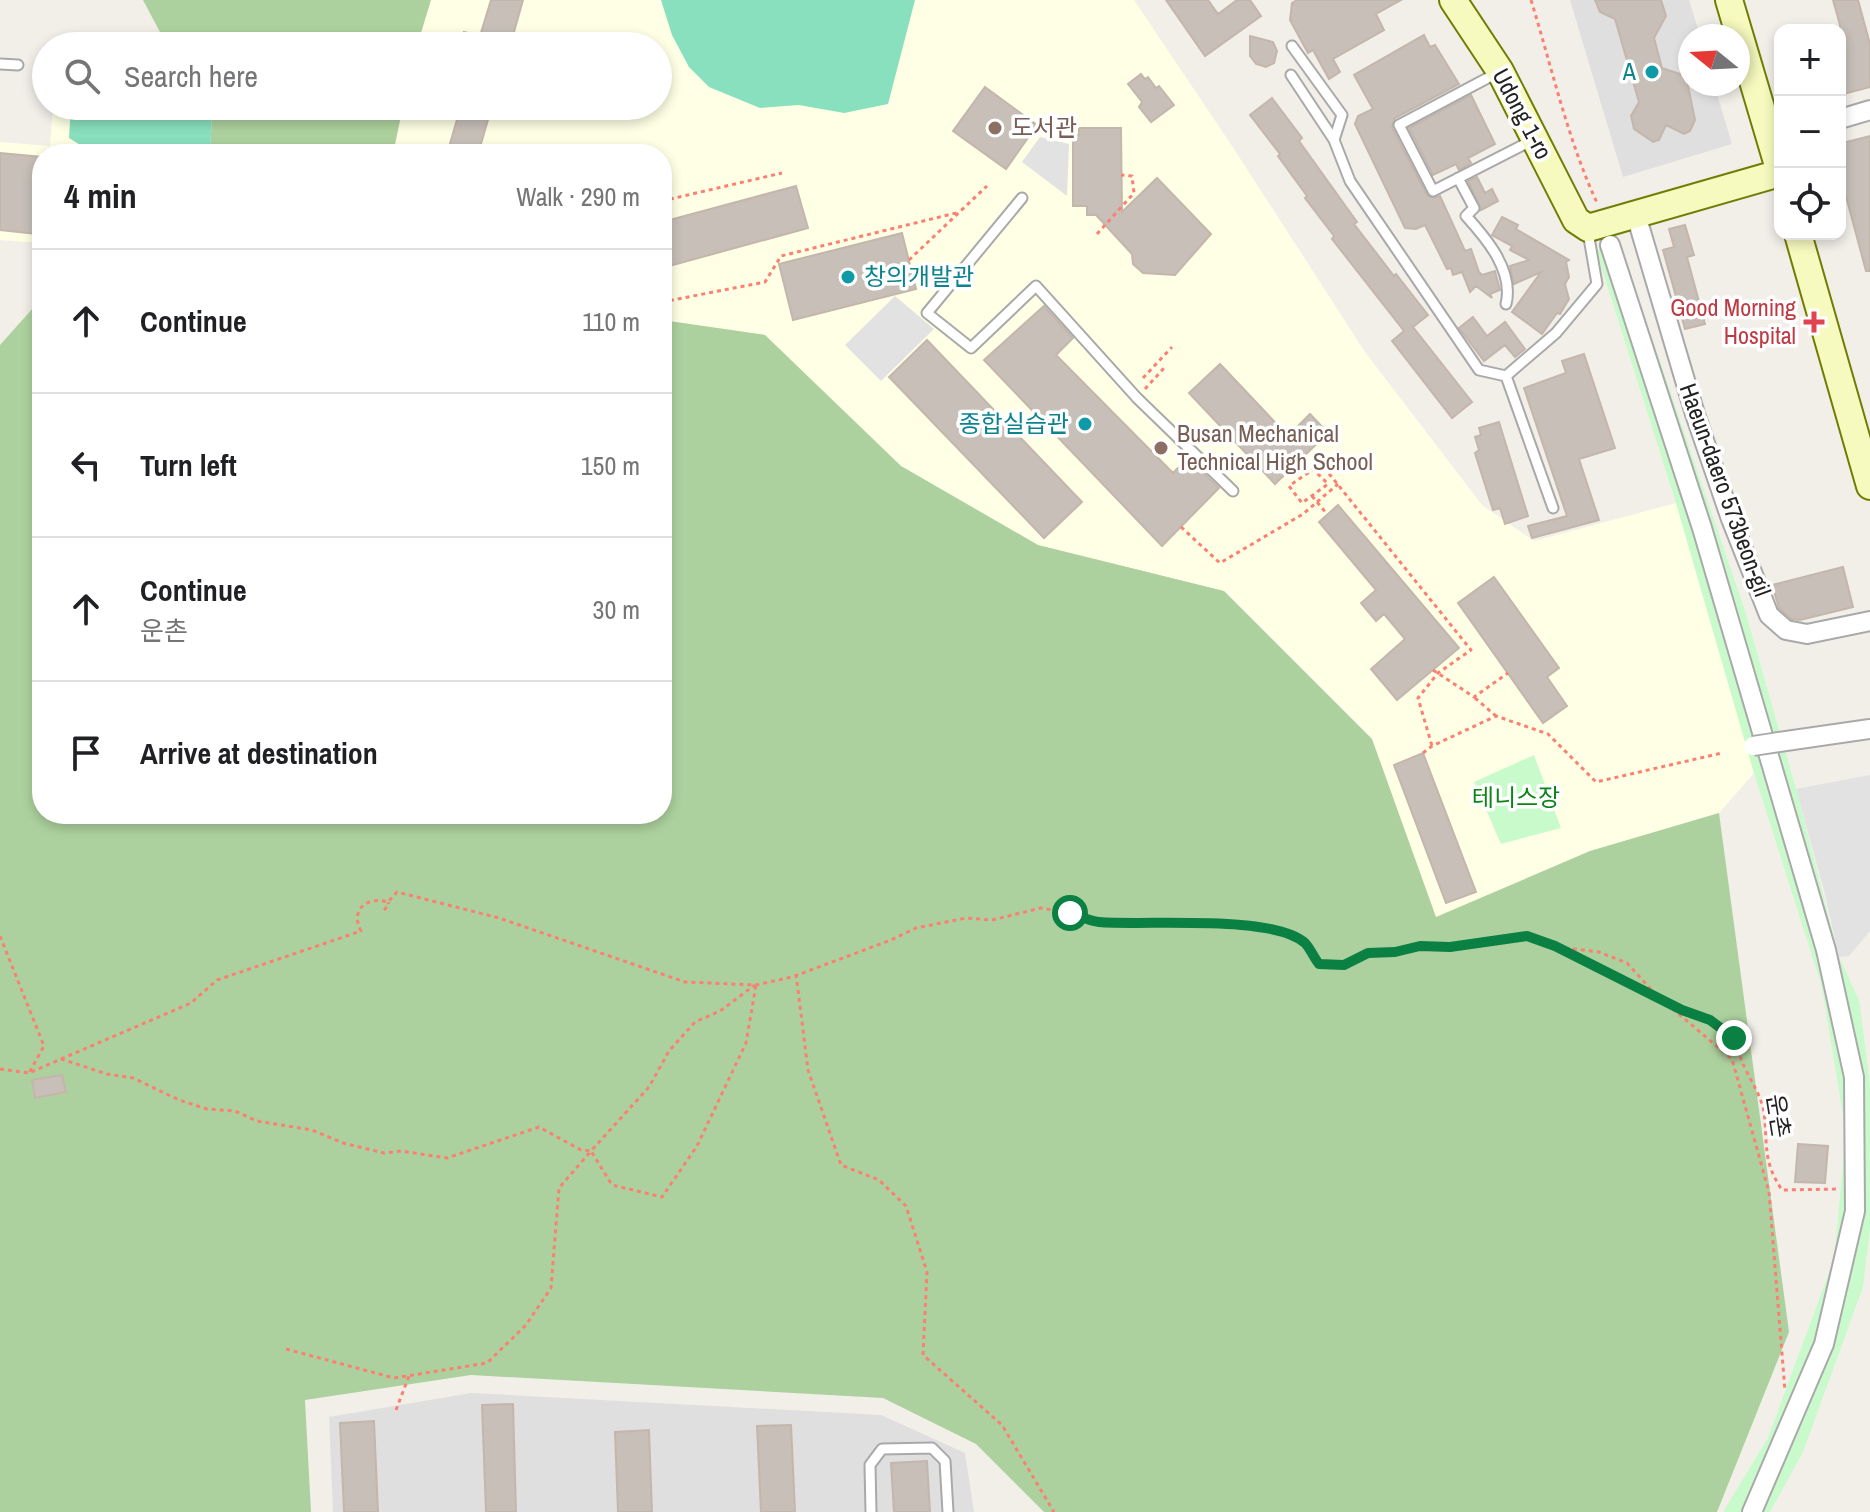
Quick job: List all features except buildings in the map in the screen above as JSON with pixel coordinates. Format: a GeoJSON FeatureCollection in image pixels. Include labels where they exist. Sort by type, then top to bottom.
{"type":"FeatureCollection","features":[{"type":"Feature","properties":{"kind":"main road"},"geometry":{"type":"LineString","coordinates":[[1729,0],[1774,133]]}},
{"type":"Feature","properties":{"kind":"main road","name":"Udong 1-ro"},"geometry":{"type":"LineString","coordinates":[[1459,4],[1500,71],[1576,220],[1601,232]]}},
{"type":"Feature","properties":{"kind":"main road"},"geometry":{"type":"LineString","coordinates":[[1601,232],[1636,215],[1774,175]]}},
{"type":"Feature","properties":{"kind":"main road"},"geometry":{"type":"LineString","coordinates":[[1800,240],[1870,486]]}},
{"type":"Feature","properties":{"kind":"street"},"geometry":{"type":"LineString","coordinates":[[1846,117],[1870,110]]}},
{"type":"Feature","properties":{"kind":"street","name":"Haeun-daero 573beon-gil"},"geometry":{"type":"LineString","coordinates":[[1636,215],[1695,414],[1731,519],[1769,615],[1786,630],[1807,634],[1870,621]]}},
{"type":"Feature","properties":{"kind":"street"},"geometry":{"type":"LineString","coordinates":[[1601,232],[1702,528],[1826,950],[1854,1077],[1855,1211],[1824,1344],[1752,1512]]}},
{"type":"Feature","properties":{"kind":"street"},"geometry":{"type":"LineString","coordinates":[[1753,746],[1870,729]]}},
{"type":"Feature","properties":{"kind":"lane"},"geometry":{"type":"LineString","coordinates":[[1292,46],[1342,115],[1334,140]]}},
{"type":"Feature","properties":{"kind":"lane"},"geometry":{"type":"LineString","coordinates":[[0,64],[18,65]]}},
{"type":"Feature","properties":{"kind":"lane"},"geometry":{"type":"LineString","coordinates":[[1500,71],[1399,125],[1433,191],[1536,139]]}},
{"type":"Feature","properties":{"kind":"lane"},"geometry":{"type":"LineString","coordinates":[[1291,75],[1334,140],[1350,181],[1479,370],[1506,376],[1553,508]]}},
{"type":"Feature","properties":{"kind":"lane"},"geometry":{"type":"LineString","coordinates":[[1458,178],[1474,208],[1466,216],[1492,247],[1501,266],[1509,291],[1506,304]]}},
{"type":"Feature","properties":{"kind":"lane"},"geometry":{"type":"LineString","coordinates":[[1022,198],[927,313],[971,348],[1036,286],[1137,398],[1233,491]]}},
{"type":"Feature","properties":{"kind":"lane","name":"Udong 1-ro"},"geometry":{"type":"LineString","coordinates":[[1506,376],[1556,333],[1597,284],[1601,232]]}},
{"type":"Feature","properties":{"kind":"lane"},"geometry":{"type":"LineString","coordinates":[[871,1512],[870,1465],[882,1449],[932,1448],[945,1461],[948,1512]]}},
{"type":"Feature","properties":{"kind":"path"},"geometry":{"type":"LineString","coordinates":[[1531,0],[1601,232]]}},
{"type":"Feature","properties":{"kind":"path"},"geometry":{"type":"LineString","coordinates":[[672,199],[782,173]]}},
{"type":"Feature","properties":{"kind":"path"},"geometry":{"type":"LineString","coordinates":[[1097,234],[1134,193],[1132,176],[1121,175]]}},
{"type":"Feature","properties":{"kind":"path"},"geometry":{"type":"LineString","coordinates":[[909,260],[987,186]]}},
{"type":"Feature","properties":{"kind":"path"},"geometry":{"type":"LineString","coordinates":[[672,300],[765,282],[781,256],[960,212]]}},
{"type":"Feature","properties":{"kind":"path"},"geometry":{"type":"LineString","coordinates":[[1143,378],[1172,347]]}},
{"type":"Feature","properties":{"kind":"path"},"geometry":{"type":"LineString","coordinates":[[1149,384],[1164,368]]}},
{"type":"Feature","properties":{"kind":"path"},"geometry":{"type":"LineString","coordinates":[[1314,455],[1471,650],[1438,673],[1418,698],[1432,746]]}},
{"type":"Feature","properties":{"kind":"path"},"geometry":{"type":"LineString","coordinates":[[1312,468],[1328,484],[1302,503],[1289,486],[1312,468],[1321,464]]}},
{"type":"Feature","properties":{"kind":"path"},"geometry":{"type":"LineString","coordinates":[[1181,527],[1220,563],[1303,514],[1338,484]]}},
{"type":"Feature","properties":{"kind":"path"},"geometry":{"type":"LineString","coordinates":[[1312,496],[1327,514]]}},
{"type":"Feature","properties":{"kind":"path"},"geometry":{"type":"LineString","coordinates":[[1433,670],[1496,716],[1548,734],[1596,782],[1722,753]]}},
{"type":"Feature","properties":{"kind":"path"},"geometry":{"type":"LineString","coordinates":[[1474,697],[1508,673]]}},
{"type":"Feature","properties":{"kind":"path"},"geometry":{"type":"LineString","coordinates":[[1423,753],[1496,716]]}},
{"type":"Feature","properties":{"kind":"path"},"geometry":{"type":"LineString","coordinates":[[384,910],[397,892],[499,918],[685,982],[756,985],[796,974],[916,928],[966,918],[992,920],[1041,908],[1096,921],[1148,924],[1201,922],[1278,931],[1304,943],[1319,964],[1344,965],[1368,953],[1395,952],[1420,946],[1450,947],[1527,936],[1555,946],[1661,999],[1732,1059],[1769,1192],[1788,1427]]}},
{"type":"Feature","properties":{"kind":"path"},"geometry":{"type":"LineString","coordinates":[[0,1069],[29,1073],[191,1003],[217,980],[361,931],[356,922],[358,911],[366,902],[372,899],[388,902]]}},
{"type":"Feature","properties":{"kind":"path"},"geometry":{"type":"LineString","coordinates":[[0,936],[44,1046],[29,1073]]}},
{"type":"Feature","properties":{"kind":"path","name":"운촌"},"geometry":{"type":"LineString","coordinates":[[1555,946],[1599,952],[1627,963],[1661,999],[1710,1020],[1734,1038],[1742,1064],[1760,1099],[1765,1150],[1772,1175],[1782,1190],[1855,1189]]}},
{"type":"Feature","properties":{"kind":"path"},"geometry":{"type":"LineString","coordinates":[[796,974],[808,1070],[841,1165],[879,1180],[906,1206],[927,1272],[923,1355],[1002,1425],[1054,1512]]}},
{"type":"Feature","properties":{"kind":"path"},"geometry":{"type":"LineString","coordinates":[[286,1349],[394,1378],[487,1363],[526,1325],[551,1288],[559,1188],[649,1087],[669,1051],[695,1022],[720,1011],[756,985]]}},
{"type":"Feature","properties":{"kind":"path"},"geometry":{"type":"LineString","coordinates":[[591,1151],[612,1185],[662,1197],[697,1146],[746,1043],[756,985]]}},
{"type":"Feature","properties":{"kind":"path"},"geometry":{"type":"LineString","coordinates":[[61,1059],[107,1074],[133,1078],[179,1100],[207,1109],[235,1111],[257,1121],[312,1130],[343,1143],[384,1153],[401,1151],[447,1158],[539,1127],[581,1150],[591,1151]]}},
{"type":"Feature","properties":{"kind":"path"},"geometry":{"type":"LineString","coordinates":[[396,1410],[409,1376]]}},
{"type":"Feature","properties":{"kind":"shaded area","name":"Busan Mechanical Technical High School"},"geometry":{"type":"Polygon","coordinates":[[[430,0],[1134,0],[1365,352],[1482,505],[1534,541],[1676,503],[1754,773],[1719,813],[1590,851],[1436,918],[1372,739],[1224,591],[1038,545],[901,466],[765,335],[672,321],[672,144],[395,144],[400,120],[672,120],[672,32],[421,32],[430,0]]]}},
{"type":"Feature","properties":{"kind":"shaded area"},"geometry":{"type":"Polygon","coordinates":[[[1570,0],[1689,0],[1696,24],[1678,24],[1678,96],[1718,96],[1732,144],[1623,177],[1570,0]]]}},
{"type":"Feature","properties":{"kind":"shaded area"},"geometry":{"type":"Polygon","coordinates":[[[52,120],[210,120],[210,144],[50,144],[52,120]]]}},
{"type":"Feature","properties":{"kind":"shaded area"},"geometry":{"type":"Polygon","coordinates":[[[1040,137],[1069,144],[1067,196],[1022,162],[1040,137]]]}},
{"type":"Feature","properties":{"kind":"shaded area"},"geometry":{"type":"Polygon","coordinates":[[[0,142],[32,145],[32,242],[0,240],[0,142]]]}},
{"type":"Feature","properties":{"kind":"shaded area"},"geometry":{"type":"Polygon","coordinates":[[[895,296],[934,329],[881,381],[845,345],[895,296]]]}},
{"type":"Feature","properties":{"kind":"shaded area"},"geometry":{"type":"Polygon","coordinates":[[[1870,775],[1870,931],[1849,956],[1839,957],[1796,789],[1870,775]]]}},
{"type":"Feature","properties":{"kind":"shaded area"},"geometry":{"type":"Polygon","coordinates":[[[471,1393],[881,1415],[965,1453],[974,1512],[333,1512],[329,1417],[471,1393]]]}},
{"type":"Feature","properties":{"kind":"green space"},"geometry":{"type":"Polygon","coordinates":[[[143,0],[431,0],[421,32],[160,32],[143,0]]]}},
{"type":"Feature","properties":{"kind":"green space"},"geometry":{"type":"Polygon","coordinates":[[[661,0],[915,0],[888,104],[844,113],[799,105],[760,108],[709,87],[689,67],[671,32],[661,0]]]}},
{"type":"Feature","properties":{"kind":"green space"},"geometry":{"type":"Polygon","coordinates":[[[70,120],[212,120],[210,144],[79,144],[69,138],[70,120]]]}},
{"type":"Feature","properties":{"kind":"green space"},"geometry":{"type":"Polygon","coordinates":[[[212,120],[400,120],[395,144],[210,144],[212,120]]]}},
{"type":"Feature","properties":{"kind":"green space"},"geometry":{"type":"Polygon","coordinates":[[[1619,241],[1745,611],[1796,789],[1839,957],[1859,1000],[1870,1084],[1870,1228],[1863,1287],[1803,1452],[1770,1512],[1723,1512],[1768,1438],[1834,1259],[1846,1133],[1822,987],[1596,250],[1619,241]]]}},
{"type":"Feature","properties":{"kind":"green space"},"geometry":{"type":"Polygon","coordinates":[[[32,309],[32,824],[672,824],[672,321],[765,335],[901,466],[1038,545],[1224,591],[1372,739],[1436,917],[1590,851],[1719,813],[1789,1332],[1717,1512],[1044,1512],[976,1444],[883,1398],[471,1375],[305,1400],[311,1512],[0,1512],[0,345],[32,309]]]}},
{"type":"Feature","properties":{"kind":"green space","name":"테니스장"},"geometry":{"type":"Polygon","coordinates":[[[1534,755],[1561,828],[1501,844],[1474,782],[1534,755]]]}},
{"type":"Feature","properties":{"kind":"place","name":"A"},"geometry":{"type":"Point","coordinates":[1652,72]}},
{"type":"Feature","properties":{"kind":"place","name":"도서관"},"geometry":{"type":"Point","coordinates":[995,128]}},
{"type":"Feature","properties":{"kind":"place","name":"창의개발관"},"geometry":{"type":"Point","coordinates":[848,277]}},
{"type":"Feature","properties":{"kind":"place","name":"Good Morning Hospital"},"geometry":{"type":"Point","coordinates":[1814,322]}},
{"type":"Feature","properties":{"kind":"place","name":"종합실습관"},"geometry":{"type":"Point","coordinates":[1085,424]}},
{"type":"Feature","properties":{"kind":"place","name":"Busan Mechanical Technical High School"},"geometry":{"type":"Point","coordinates":[1161,448]}},
{"type":"Feature","properties":{"kind":"route"},"geometry":{"type":"LineString","coordinates":[[1070,913],[1096,921],[1148,924],[1201,922],[1278,931],[1304,943],[1319,964],[1344,965],[1368,953],[1395,952],[1420,946],[1450,947],[1527,936],[1555,946],[1682,1010],[1710,1020],[1734,1038]]}}]}
